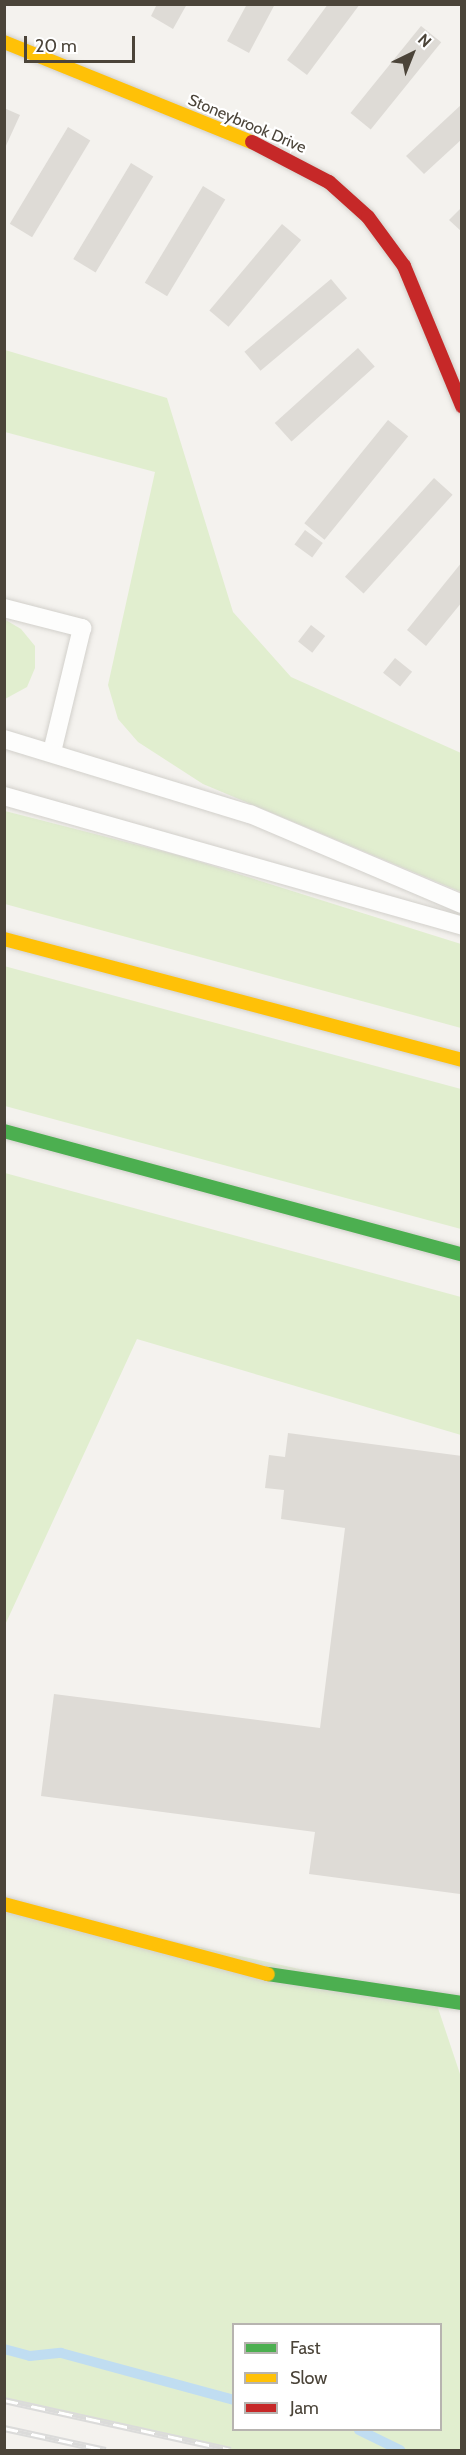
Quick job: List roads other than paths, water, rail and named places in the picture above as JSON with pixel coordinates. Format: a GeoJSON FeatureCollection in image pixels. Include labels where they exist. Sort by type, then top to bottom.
{"type":"FeatureCollection","features":[{"type":"Feature","properties":{"kind":"main road","name":"Stoneybrook Drive"},"geometry":{"type":"LineString","coordinates":[[4,42],[269,148],[329,182],[368,218],[404,266],[462,406]]}},
{"type":"Feature","properties":{"kind":"main road"},"geometry":{"type":"LineString","coordinates":[[4,939],[462,1060]]}},
{"type":"Feature","properties":{"kind":"main road"},"geometry":{"type":"LineString","coordinates":[[4,1131],[462,1255]]}},
{"type":"Feature","properties":{"kind":"main road"},"geometry":{"type":"LineString","coordinates":[[4,1904],[252,1972],[462,2003]]}},
{"type":"Feature","properties":{"kind":"lane"},"geometry":{"type":"LineString","coordinates":[[4,608],[82,628],[52,752]]}},
{"type":"Feature","properties":{"kind":"lane"},"geometry":{"type":"LineString","coordinates":[[4,739],[250,814],[462,904]]}},
{"type":"Feature","properties":{"kind":"lane"},"geometry":{"type":"LineString","coordinates":[[4,796],[462,926]]}},
{"type":"Feature","properties":{"kind":"waterway"},"geometry":{"type":"LineString","coordinates":[[4,2349],[30,2356],[61,2353],[232,2399]]}},
{"type":"Feature","properties":{"kind":"waterway"},"geometry":{"type":"LineString","coordinates":[[361,2431],[400,2450]]}},
{"type":"Feature","properties":{"kind":"railway"},"geometry":{"type":"LineString","coordinates":[[4,2400],[231,2450]]}},
{"type":"Feature","properties":{"kind":"railway"},"geometry":{"type":"LineString","coordinates":[[4,2428],[106,2450]]}}]}
